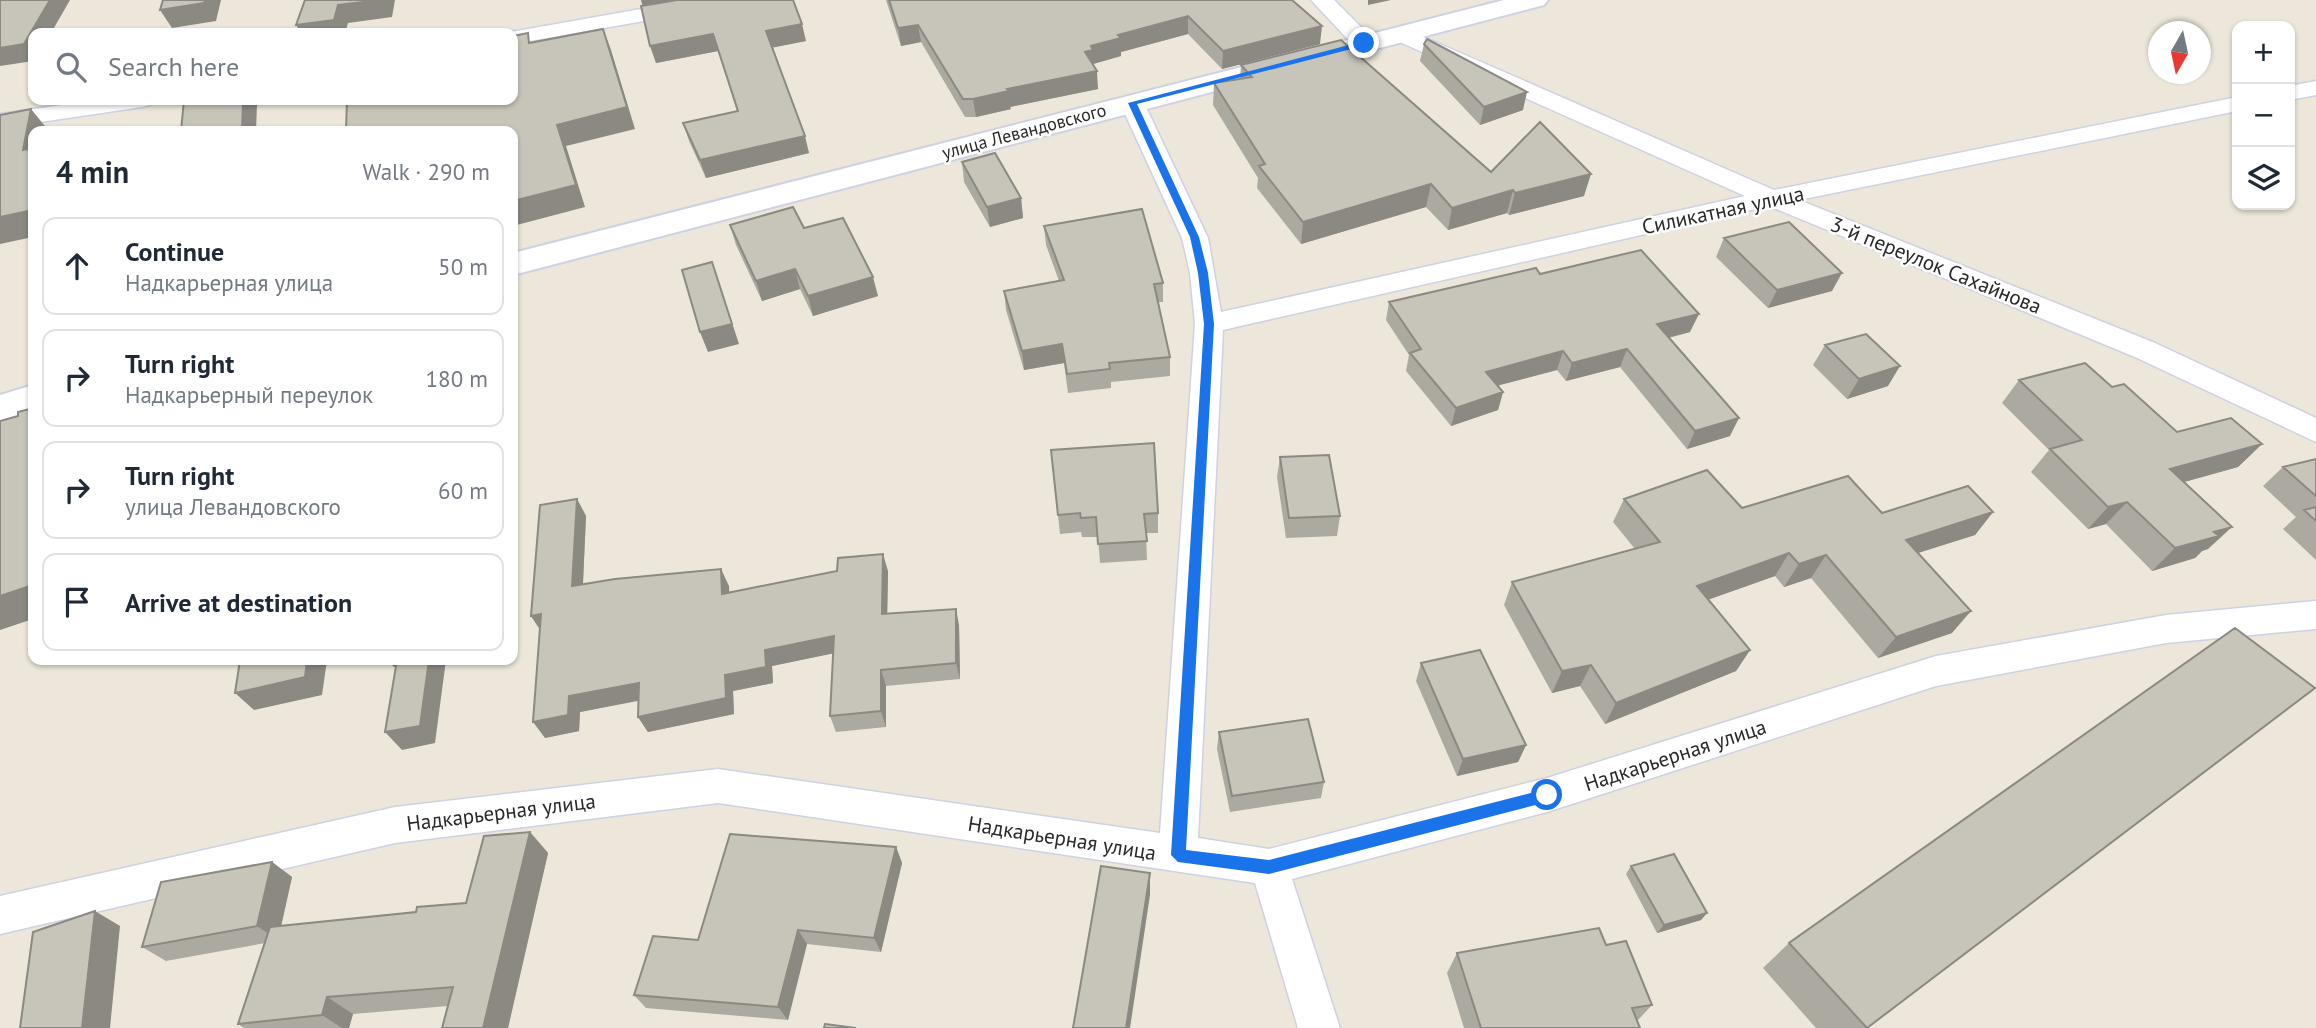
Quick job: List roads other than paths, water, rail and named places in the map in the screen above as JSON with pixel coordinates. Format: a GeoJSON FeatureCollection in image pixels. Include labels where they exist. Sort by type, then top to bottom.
{"type":"FeatureCollection","features":[{"type":"Feature","properties":{"kind":"street"},"geometry":{"type":"LineString","coordinates":[[518,36],[729,0]]}},
{"type":"Feature","properties":{"kind":"street"},"geometry":{"type":"LineString","coordinates":[[1322,0],[1364,43]]}},
{"type":"Feature","properties":{"kind":"street","name":"улица Левандовского"},"geometry":{"type":"LineString","coordinates":[[518,263],[1535,0]]}},
{"type":"Feature","properties":{"kind":"street","name":"3-й переулок Сахайнова"},"geometry":{"type":"LineString","coordinates":[[1401,34],[1771,198],[2145,350],[2316,431]]}},
{"type":"Feature","properties":{"kind":"street"},"geometry":{"type":"LineString","coordinates":[[2295,92],[2316,88]]}},
{"type":"Feature","properties":{"kind":"street"},"geometry":{"type":"LineString","coordinates":[[1132,103],[1195,237],[1203,273],[1209,324],[1178,855]]}},
{"type":"Feature","properties":{"kind":"street"},"geometry":{"type":"LineString","coordinates":[[0,121],[108,105]]}},
{"type":"Feature","properties":{"kind":"street","name":"Силикатная улица"},"geometry":{"type":"LineString","coordinates":[[1209,324],[1771,198],[2232,105]]}},
{"type":"Feature","properties":{"kind":"street"},"geometry":{"type":"LineString","coordinates":[[0,408],[28,400]]}},
{"type":"Feature","properties":{"kind":"street","name":"Надкарьерная улица"},"geometry":{"type":"LineString","coordinates":[[0,915],[395,825],[718,786],[1269,867],[1547,795],[1936,671],[2166,629],[2316,615]]}},
{"type":"Feature","properties":{"kind":"street"},"geometry":{"type":"LineString","coordinates":[[1269,867],[1319,1028]]}}]}
